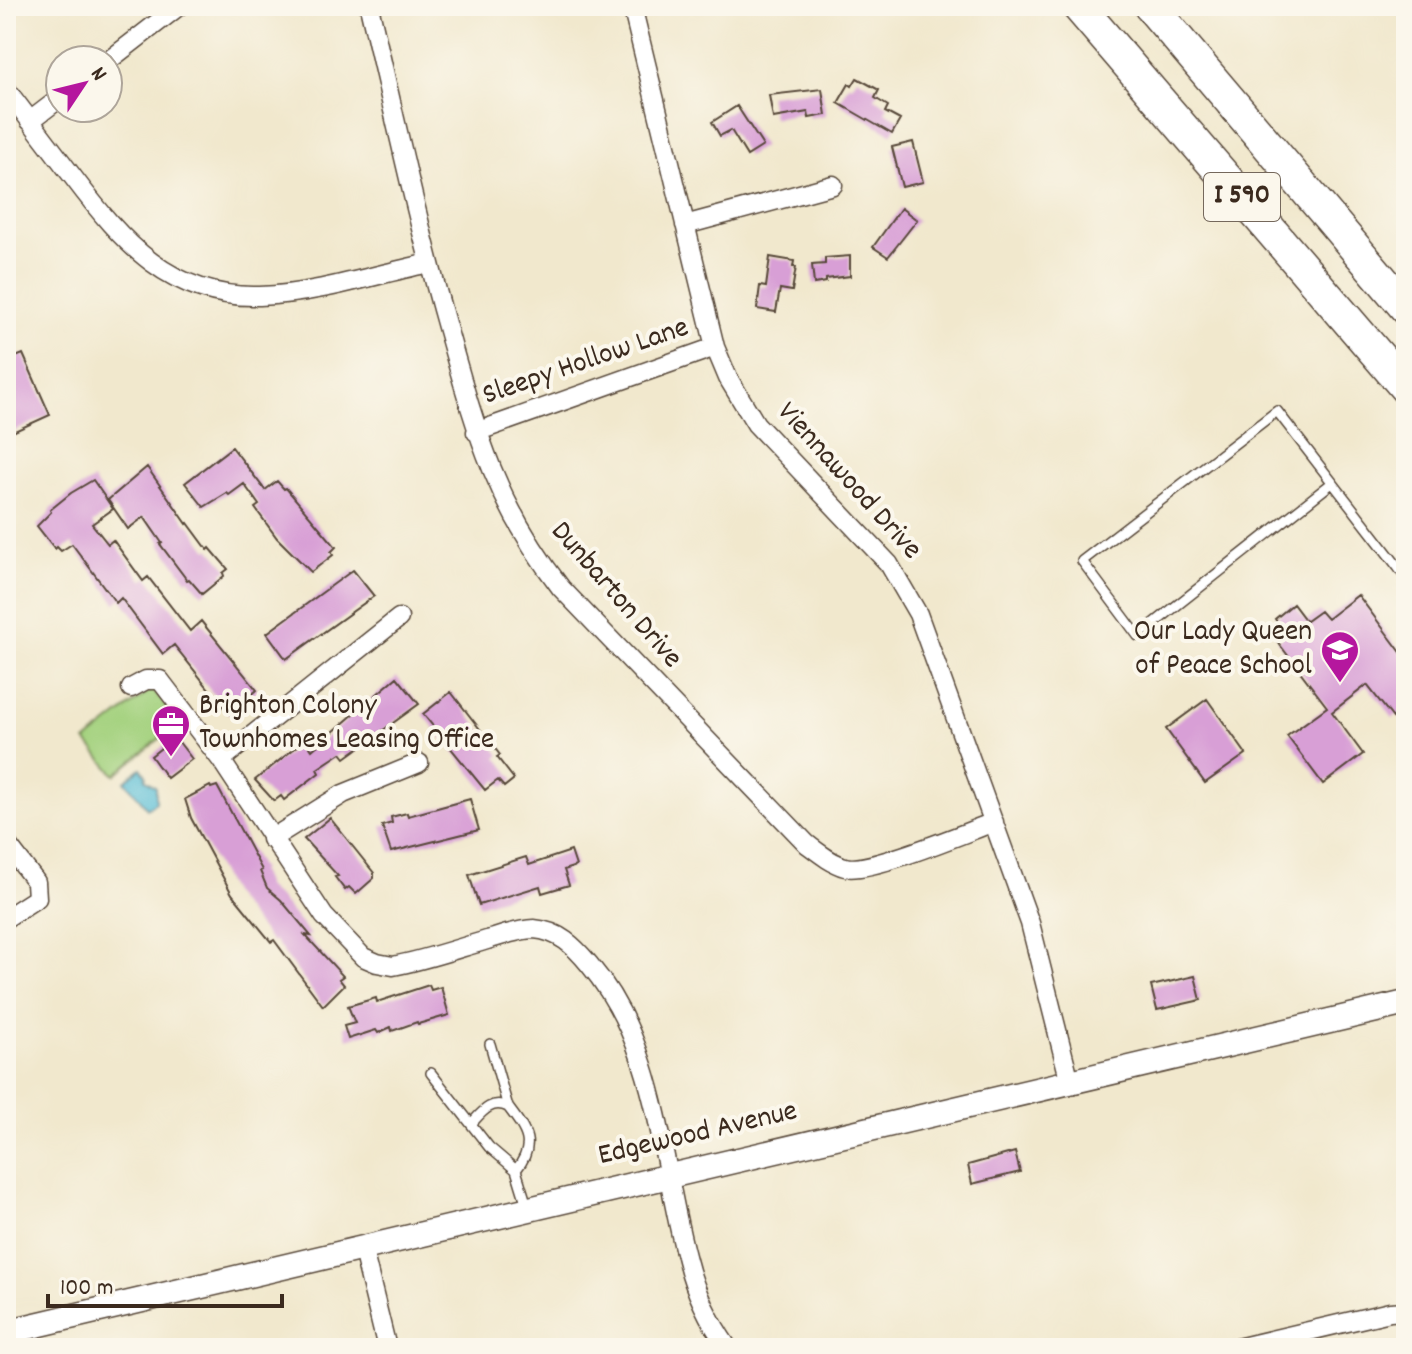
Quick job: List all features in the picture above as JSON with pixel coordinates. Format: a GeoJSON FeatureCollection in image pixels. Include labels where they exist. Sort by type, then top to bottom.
{"type":"FeatureCollection","features":[{"type":"Feature","properties":{"kind":"highway","name":"I 590"},"geometry":{"type":"LineString","coordinates":[[1078,6],[1406,388]]}},
{"type":"Feature","properties":{"kind":"highway","name":"I 590"},"geometry":{"type":"LineString","coordinates":[[1150,6],[1406,308]]}},
{"type":"Feature","properties":{"kind":"street"},"geometry":{"type":"LineString","coordinates":[[124,49],[179,6]]}},
{"type":"Feature","properties":{"kind":"street","name":"Dunbarton Drive"},"geometry":{"type":"LineString","coordinates":[[369,6],[429,263],[476,432],[493,477],[517,525],[561,588],[807,844],[828,859],[847,868],[870,866],[994,822]]}},
{"type":"Feature","properties":{"kind":"street","name":"Viennawood Drive"},"geometry":{"type":"LineString","coordinates":[[632,6],[715,347],[728,378],[756,424],[882,557],[909,596],[1030,923],[1070,1082]]}},
{"type":"Feature","properties":{"kind":"street"},"geometry":{"type":"LineString","coordinates":[[6,89],[117,233],[151,263],[179,280],[239,296],[276,295],[429,263]]}},
{"type":"Feature","properties":{"kind":"street"},"geometry":{"type":"LineString","coordinates":[[30,121],[44,110]]}},
{"type":"Feature","properties":{"kind":"street"},"geometry":{"type":"LineString","coordinates":[[685,225],[833,185]]}},
{"type":"Feature","properties":{"kind":"street","name":"Sleepy Hollow Lane"},"geometry":{"type":"LineString","coordinates":[[476,432],[715,347]]}},
{"type":"Feature","properties":{"kind":"street"},"geometry":{"type":"LineString","coordinates":[[221,760],[399,618]]}},
{"type":"Feature","properties":{"kind":"street"},"geometry":{"type":"LineString","coordinates":[[131,688],[146,680],[160,680],[221,760],[324,916],[363,957],[393,966],[532,929],[561,937],[573,945],[605,983],[624,1014],[641,1056],[670,1174],[681,1236],[697,1293],[728,1348]]}},
{"type":"Feature","properties":{"kind":"street"},"geometry":{"type":"LineString","coordinates":[[271,839],[343,794],[419,763]]}},
{"type":"Feature","properties":{"kind":"street"},"geometry":{"type":"LineString","coordinates":[[6,843],[36,882],[37,898],[6,918]]}},
{"type":"Feature","properties":{"kind":"street","name":"Edgewood Avenue"},"geometry":{"type":"LineString","coordinates":[[6,1332],[1406,1003]]}},
{"type":"Feature","properties":{"kind":"street"},"geometry":{"type":"LineString","coordinates":[[363,1250],[387,1348]]}},
{"type":"Feature","properties":{"kind":"street"},"geometry":{"type":"LineString","coordinates":[[1237,1348],[1390,1312],[1406,1311]]}},
{"type":"Feature","properties":{"kind":"lane"},"geometry":{"type":"LineString","coordinates":[[1332,483],[1138,636],[1082,561],[1277,411],[1406,578]]}},
{"type":"Feature","properties":{"kind":"lane"},"geometry":{"type":"LineString","coordinates":[[490,1044],[508,1107],[526,1135],[528,1148],[525,1160],[516,1170]]}},
{"type":"Feature","properties":{"kind":"lane"},"geometry":{"type":"LineString","coordinates":[[431,1073],[489,1147],[516,1170],[528,1209]]}},
{"type":"Feature","properties":{"kind":"lane"},"geometry":{"type":"LineString","coordinates":[[471,1124],[494,1104],[508,1107]]}},
{"type":"Feature","properties":{"kind":"green space"},"geometry":{"type":"Polygon","coordinates":[[[152,689],[180,722],[115,775],[86,741],[152,689]]]}},
{"type":"Feature","properties":{"kind":"water"},"geometry":{"type":"Polygon","coordinates":[[[141,768],[145,779],[156,787],[156,802],[147,808],[125,781],[141,768]]]}},
{"type":"Feature","properties":{"kind":"building"},"geometry":{"type":"Polygon","coordinates":[[[857,78],[879,90],[875,98],[888,106],[885,112],[900,120],[892,134],[838,103],[849,84],[852,86],[857,78]]]}},
{"type":"Feature","properties":{"kind":"building"},"geometry":{"type":"Polygon","coordinates":[[[822,89],[826,115],[809,118],[808,112],[773,118],[769,95],[822,89]]]}},
{"type":"Feature","properties":{"kind":"building"},"geometry":{"type":"Polygon","coordinates":[[[737,106],[763,146],[747,156],[731,130],[720,136],[712,122],[737,106]]]}},
{"type":"Feature","properties":{"kind":"building"},"geometry":{"type":"Polygon","coordinates":[[[913,142],[923,182],[902,187],[892,147],[913,142]]]}},
{"type":"Feature","properties":{"kind":"building"},"geometry":{"type":"Polygon","coordinates":[[[901,208],[917,220],[888,257],[873,247],[901,208]]]}},
{"type":"Feature","properties":{"kind":"building"},"geometry":{"type":"Polygon","coordinates":[[[850,256],[850,276],[814,284],[812,265],[825,264],[825,258],[850,256]]]}},
{"type":"Feature","properties":{"kind":"building"},"geometry":{"type":"Polygon","coordinates":[[[770,257],[794,261],[793,267],[796,267],[792,291],[780,289],[776,312],[757,309],[760,286],[766,287],[770,257]]]}},
{"type":"Feature","properties":{"kind":"building"},"geometry":{"type":"Polygon","coordinates":[[[23,354],[50,415],[6,435],[6,361],[23,354]]]}},
{"type":"Feature","properties":{"kind":"building"},"geometry":{"type":"Polygon","coordinates":[[[232,447],[265,490],[277,481],[286,488],[336,547],[331,552],[333,555],[311,572],[277,538],[255,508],[259,505],[244,484],[204,507],[185,483],[232,447]]]}},
{"type":"Feature","properties":{"kind":"building"},"geometry":{"type":"Polygon","coordinates":[[[147,467],[187,524],[228,569],[202,594],[187,580],[144,517],[128,529],[108,500],[147,467]]]}},
{"type":"Feature","properties":{"kind":"building"},"geometry":{"type":"Polygon","coordinates":[[[93,480],[113,509],[92,524],[108,544],[113,540],[143,581],[148,577],[190,631],[201,621],[257,690],[229,714],[174,645],[163,654],[121,598],[116,603],[72,544],[61,551],[57,547],[55,549],[37,526],[50,510],[93,480]]]}},
{"type":"Feature","properties":{"kind":"building"},"geometry":{"type":"Polygon","coordinates":[[[353,570],[374,596],[286,659],[267,633],[353,570]]]}},
{"type":"Feature","properties":{"kind":"building"},"geometry":{"type":"Polygon","coordinates":[[[1358,595],[1406,659],[1406,724],[1398,714],[1393,718],[1367,685],[1332,712],[1363,754],[1323,784],[1287,736],[1327,707],[1277,641],[1286,634],[1275,619],[1293,604],[1306,621],[1320,611],[1327,619],[1358,595]]]}},
{"type":"Feature","properties":{"kind":"building"},"geometry":{"type":"Polygon","coordinates":[[[397,677],[419,704],[345,758],[341,753],[317,769],[319,773],[284,800],[281,796],[274,801],[255,780],[305,740],[312,750],[397,677]]]}},
{"type":"Feature","properties":{"kind":"building"},"geometry":{"type":"Polygon","coordinates":[[[451,692],[500,755],[497,757],[514,779],[504,787],[498,780],[485,790],[423,714],[451,692]]]}},
{"type":"Feature","properties":{"kind":"building"},"geometry":{"type":"Polygon","coordinates":[[[1207,699],[1246,754],[1205,783],[1166,729],[1207,699]]]}},
{"type":"Feature","properties":{"kind":"building","name":"Brighton Colony Townhomes Leasing Office"},"geometry":{"type":"Polygon","coordinates":[[[175,737],[192,759],[167,778],[151,756],[175,737]]]}},
{"type":"Feature","properties":{"kind":"building"},"geometry":{"type":"Polygon","coordinates":[[[210,786],[217,786],[262,870],[267,888],[281,900],[311,936],[305,935],[343,976],[339,979],[344,985],[323,1006],[274,940],[271,942],[232,894],[191,818],[185,799],[210,786]]]}},
{"type":"Feature","properties":{"kind":"building"},"geometry":{"type":"Polygon","coordinates":[[[470,799],[479,830],[391,852],[382,826],[392,823],[391,817],[407,813],[408,816],[470,799]]]}},
{"type":"Feature","properties":{"kind":"building"},"geometry":{"type":"Polygon","coordinates":[[[330,818],[374,873],[374,878],[356,894],[349,887],[345,890],[335,877],[338,876],[304,839],[330,818]]]}},
{"type":"Feature","properties":{"kind":"building"},"geometry":{"type":"Polygon","coordinates":[[[571,851],[576,866],[564,870],[569,885],[542,893],[540,886],[479,905],[469,875],[526,857],[529,865],[571,851]]]}},
{"type":"Feature","properties":{"kind":"building"},"geometry":{"type":"Polygon","coordinates":[[[1195,976],[1201,1000],[1157,1010],[1151,986],[1195,976]]]}},
{"type":"Feature","properties":{"kind":"building"},"geometry":{"type":"Polygon","coordinates":[[[429,985],[431,990],[441,987],[449,1015],[348,1039],[344,1026],[355,1023],[348,1006],[376,998],[377,1002],[429,985]]]}},
{"type":"Feature","properties":{"kind":"building"},"geometry":{"type":"Polygon","coordinates":[[[1015,1152],[1020,1172],[972,1184],[968,1165],[1015,1152]]]}},
{"type":"Feature","properties":{"kind":"place","name":"Our Lady Queen of Peace School"},"geometry":{"type":"Point","coordinates":[1340,684]}},
{"type":"Feature","properties":{"kind":"place","name":"Brighton Colony Townhomes Leasing Office"},"geometry":{"type":"Point","coordinates":[171,758]}}]}
